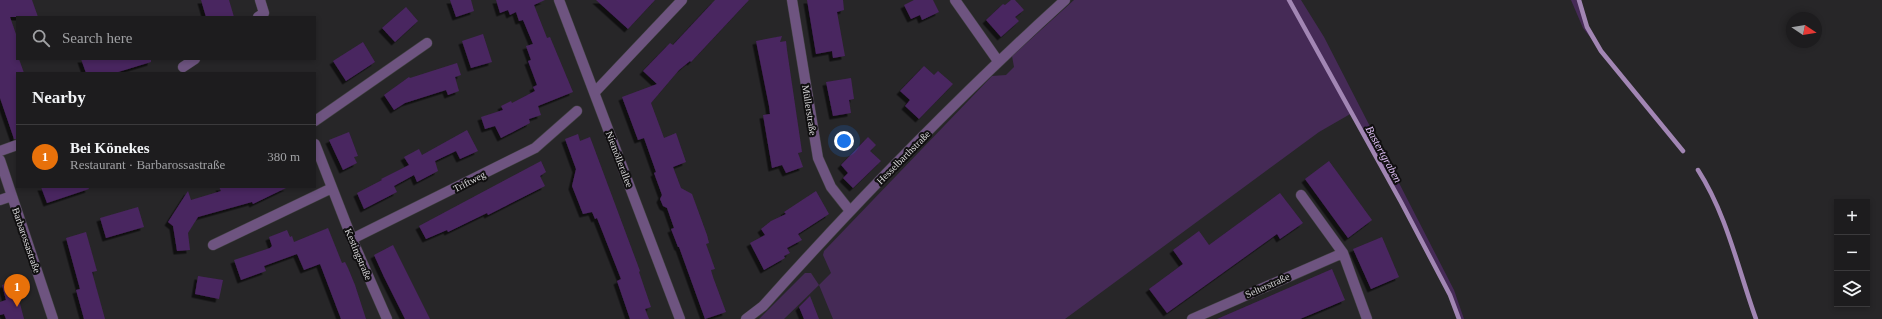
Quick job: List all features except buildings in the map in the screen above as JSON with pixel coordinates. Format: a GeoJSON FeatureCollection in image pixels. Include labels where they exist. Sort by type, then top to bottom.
{"type":"FeatureCollection","features":[{"type":"Feature","properties":{"kind":"street"},"geometry":{"type":"LineString","coordinates":[[260,0],[264,13],[260,16]]}},
{"type":"Feature","properties":{"kind":"street","name":"Niemöllerallee"},"geometry":{"type":"LineString","coordinates":[[559,0],[680,319]]}},
{"type":"Feature","properties":{"kind":"street"},"geometry":{"type":"LineString","coordinates":[[595,92],[682,0]]}},
{"type":"Feature","properties":{"kind":"street","name":"Müllerstraße"},"geometry":{"type":"LineString","coordinates":[[792,0],[818,158],[831,187],[850,211]]}},
{"type":"Feature","properties":{"kind":"street"},"geometry":{"type":"LineString","coordinates":[[955,0],[998,61]]}},
{"type":"Feature","properties":{"kind":"street","name":"Hesselbarthstraße"},"geometry":{"type":"LineString","coordinates":[[746,319],[763,306],[850,211],[998,61],[1065,0]]}},
{"type":"Feature","properties":{"kind":"street"},"geometry":{"type":"LineString","coordinates":[[316,120],[427,43]]}},
{"type":"Feature","properties":{"kind":"street"},"geometry":{"type":"LineString","coordinates":[[183,67],[194,60]]}},
{"type":"Feature","properties":{"kind":"street","name":"Triftweg"},"geometry":{"type":"LineString","coordinates":[[352,239],[534,148],[577,111]]}},
{"type":"Feature","properties":{"kind":"street"},"geometry":{"type":"LineString","coordinates":[[0,151],[16,145]]}},
{"type":"Feature","properties":{"kind":"street","name":"Kestingstraße"},"geometry":{"type":"LineString","coordinates":[[316,147],[352,239],[387,319]]}},
{"type":"Feature","properties":{"kind":"street","name":"Barbarossastraße"},"geometry":{"type":"LineString","coordinates":[[0,160],[53,319]]}},
{"type":"Feature","properties":{"kind":"street"},"geometry":{"type":"LineString","coordinates":[[213,245],[332,188]]}},
{"type":"Feature","properties":{"kind":"street"},"geometry":{"type":"LineString","coordinates":[[1301,195],[1343,253],[1363,303],[1367,319]]}},
{"type":"Feature","properties":{"kind":"street"},"geometry":{"type":"LineString","coordinates":[[0,200],[12,196]]}},
{"type":"Feature","properties":{"kind":"street","name":"Selterstraße"},"geometry":{"type":"LineString","coordinates":[[1192,319],[1343,253]]}},
{"type":"Feature","properties":{"kind":"shaded area"},"geometry":{"type":"Polygon","coordinates":[[[1074,0],[1301,0],[1324,37],[1454,290],[1464,319],[1459,319],[1450,295],[1352,113],[1319,132],[1065,319],[833,319],[819,285],[831,273],[823,255],[824,251],[992,76],[1006,75],[1014,67],[1012,56],[1074,0]]]}},
{"type":"Feature","properties":{"kind":"shaded area"},"geometry":{"type":"Polygon","coordinates":[[[1571,0],[1579,0],[1587,27],[1601,51],[1583,28],[1571,0]]]}},
{"type":"Feature","properties":{"kind":"shaded area"},"geometry":{"type":"Polygon","coordinates":[[[805,273],[811,273],[819,285],[784,319],[759,319],[805,273]]]}},
{"type":"Feature","properties":{"kind":"waterway","name":"Bastertgraben"},"geometry":{"type":"LineString","coordinates":[[1289,0],[1401,202],[1450,295],[1459,319]]}},
{"type":"Feature","properties":{"kind":"waterway"},"geometry":{"type":"LineString","coordinates":[[1579,0],[1587,27],[1601,51],[1683,151]]}},
{"type":"Feature","properties":{"kind":"waterway"},"geometry":{"type":"LineString","coordinates":[[1698,170],[1717,205],[1756,319]]}},
{"type":"Feature","properties":{"kind":"place","name":"Bei Könekes"},"geometry":{"type":"Point","coordinates":[17,307]}}]}
